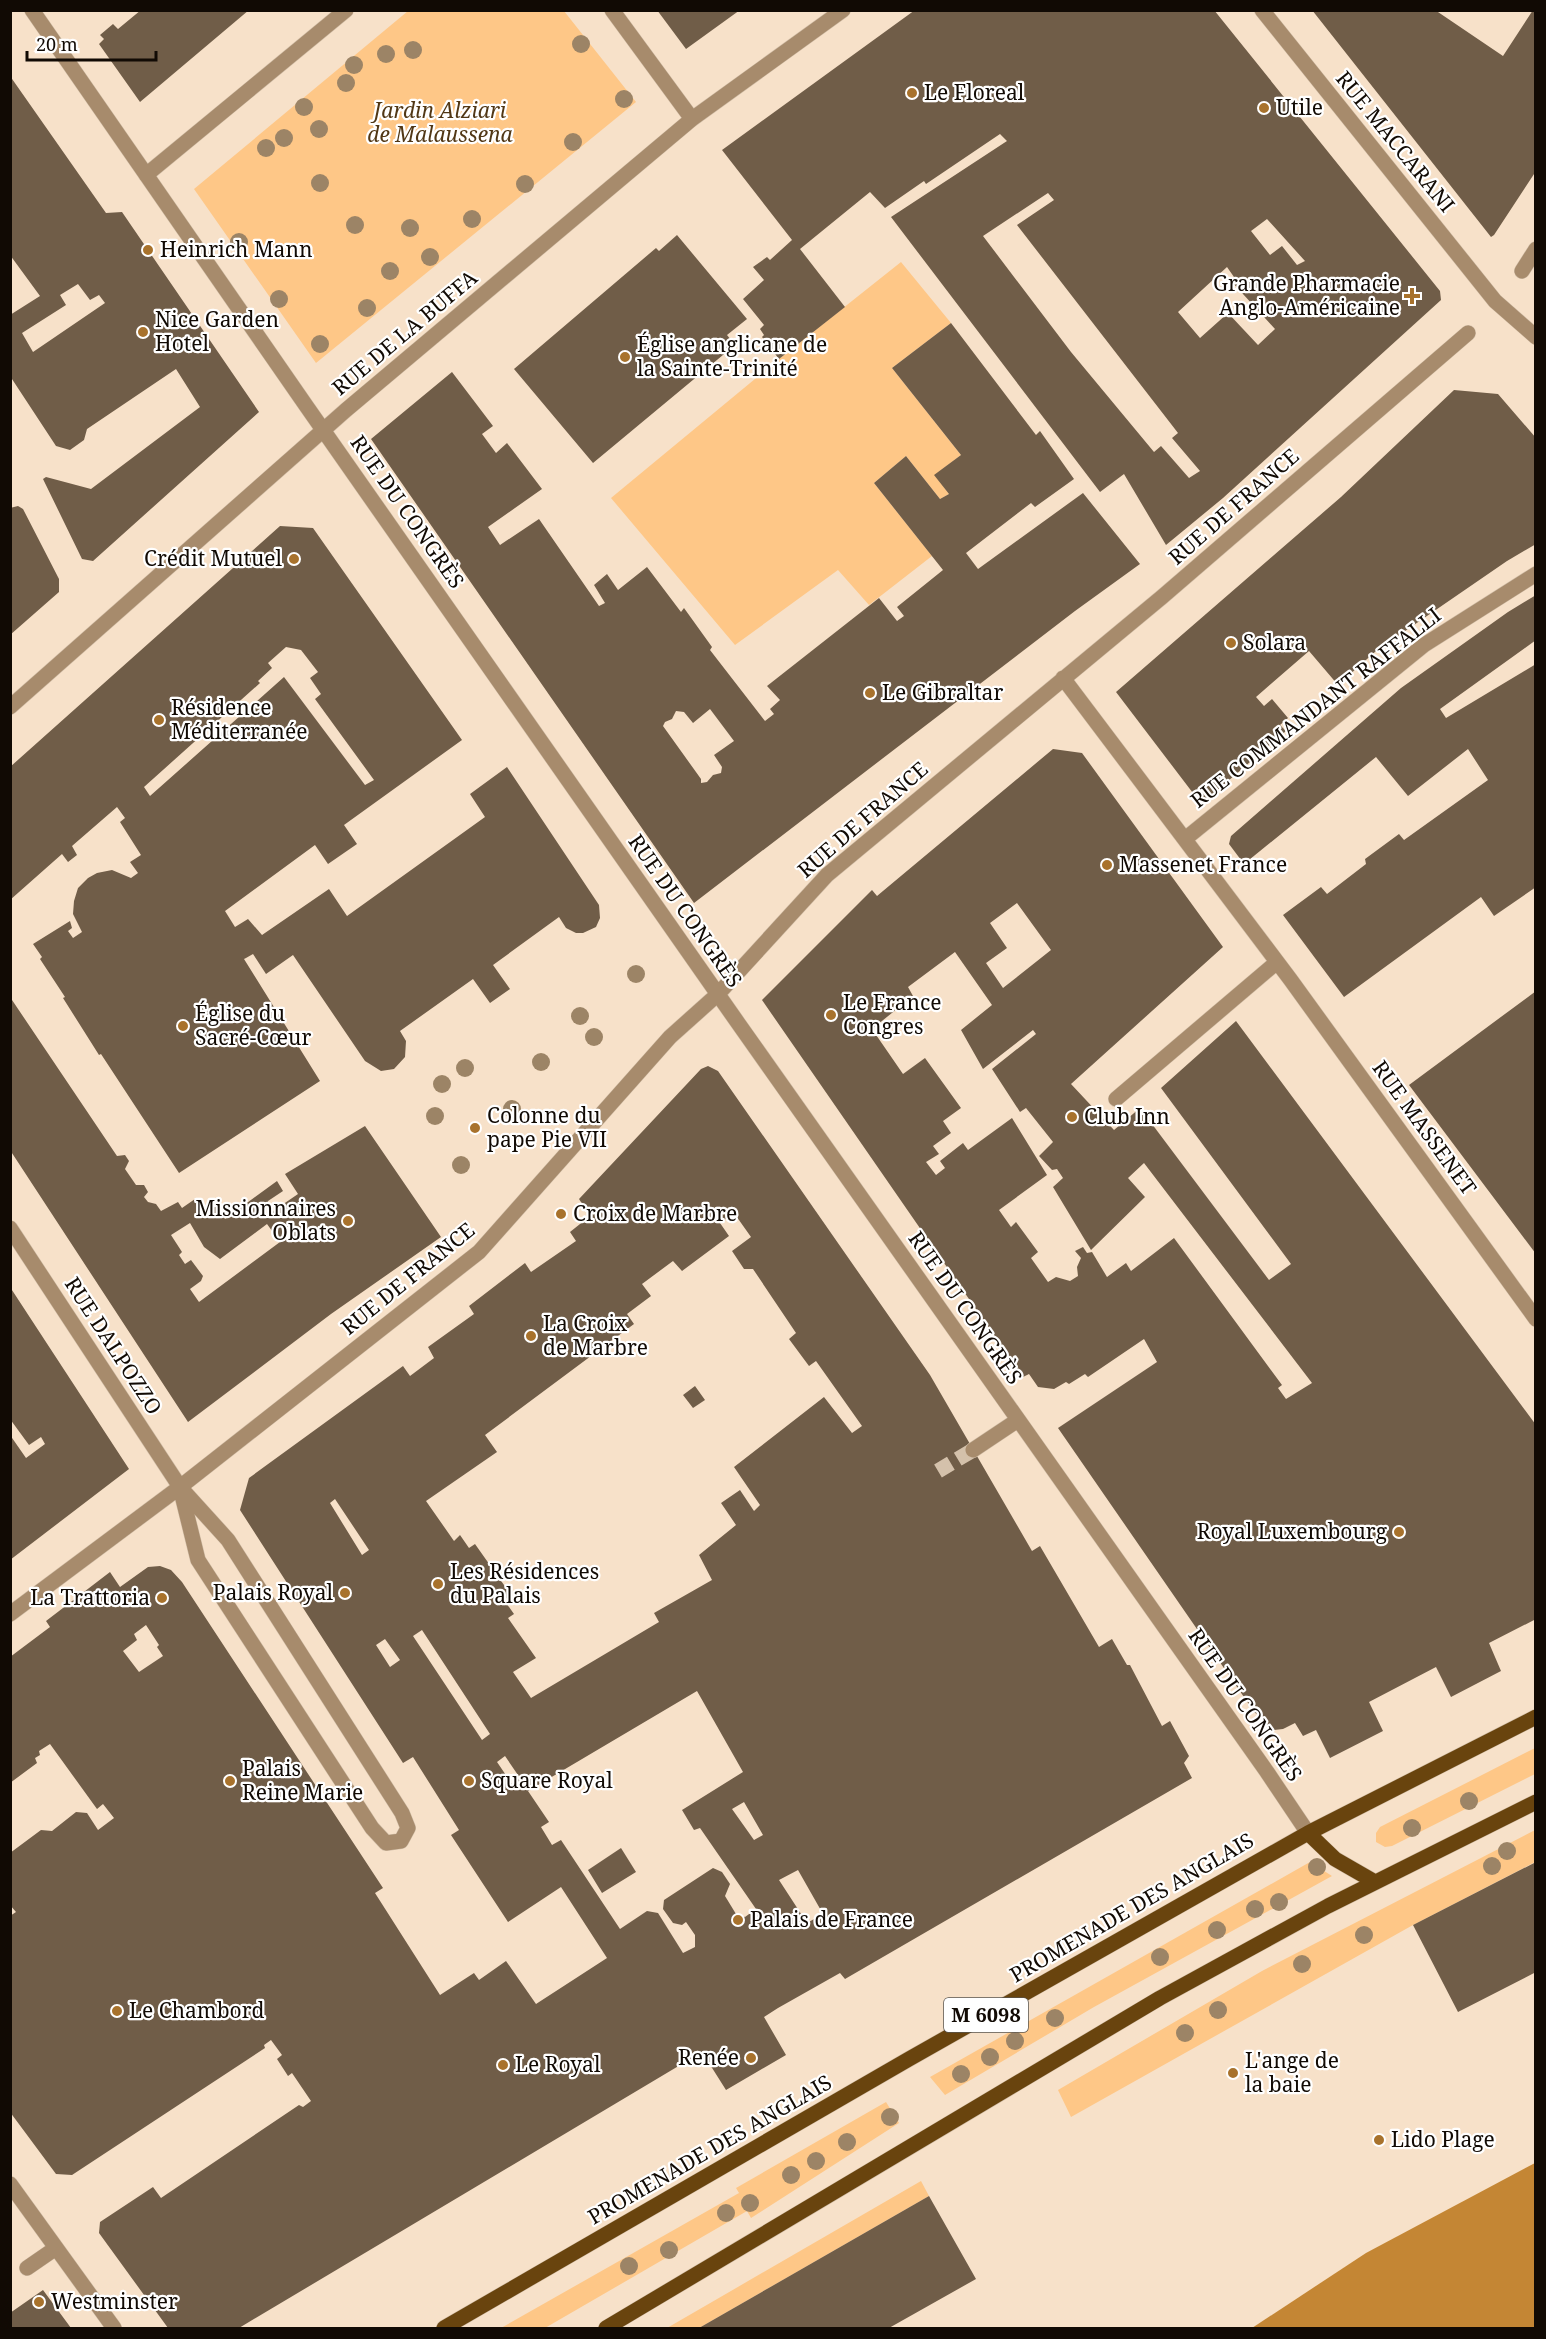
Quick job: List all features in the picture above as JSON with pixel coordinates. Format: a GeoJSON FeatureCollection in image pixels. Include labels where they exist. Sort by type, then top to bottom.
{"type":"FeatureCollection","features":[{"type":"Feature","properties":{"kind":"main road","name":"PROMENADE DES ANGLAIS"},"geometry":{"type":"LineString","coordinates":[[444,2328],[1308,1833],[1536,1717]]}},
{"type":"Feature","properties":{"kind":"main road"},"geometry":{"type":"LineString","coordinates":[[606,2328],[1160,1998],[1376,1882],[1536,1802]]}},
{"type":"Feature","properties":{"kind":"main road"},"geometry":{"type":"LineString","coordinates":[[1308,1833],[1335,1859],[1376,1882]]}},
{"type":"Feature","properties":{"kind":"street","name":"RUE DU CONGRÈS"},"geometry":{"type":"LineString","coordinates":[[32,10],[323,430],[1308,1833]]}},
{"type":"Feature","properties":{"kind":"street"},"geometry":{"type":"LineString","coordinates":[[146,174],[346,10]]}},
{"type":"Feature","properties":{"kind":"street"},"geometry":{"type":"LineString","coordinates":[[612,10],[692,118]]}},
{"type":"Feature","properties":{"kind":"street","name":"RUE DE LA BUFFA"},"geometry":{"type":"LineString","coordinates":[[10,707],[323,430],[692,118],[843,10]]}},
{"type":"Feature","properties":{"kind":"street","name":"RUE MACCARANI"},"geometry":{"type":"LineString","coordinates":[[1262,10],[1496,301],[1536,338]]}},
{"type":"Feature","properties":{"kind":"street"},"geometry":{"type":"LineString","coordinates":[[1522,271],[1536,249]]}},
{"type":"Feature","properties":{"kind":"street","name":"RUE DE FRANCE"},"geometry":{"type":"LineString","coordinates":[[10,1614],[180,1487],[479,1252],[670,1037],[718,994],[827,875],[1171,589],[1468,333]]}},
{"type":"Feature","properties":{"kind":"street","name":"RUE COMMANDANT RAFFALLI"},"geometry":{"type":"LineString","coordinates":[[1185,839],[1424,645],[1536,574]]}},
{"type":"Feature","properties":{"kind":"street","name":"RUE MASSENET"},"geometry":{"type":"LineString","coordinates":[[1063,678],[1290,979],[1536,1319]]}},
{"type":"Feature","properties":{"kind":"street"},"geometry":{"type":"LineString","coordinates":[[1116,1099],[1277,962]]}},
{"type":"Feature","properties":{"kind":"street","name":"RUE DALPOZZO"},"geometry":{"type":"LineString","coordinates":[[10,1228],[180,1487]]}},
{"type":"Feature","properties":{"kind":"street"},"geometry":{"type":"LineString","coordinates":[[973,1450],[1018,1420]]}},
{"type":"Feature","properties":{"kind":"street"},"geometry":{"type":"LineString","coordinates":[[180,1487],[228,1540],[402,1813],[408,1828],[401,1841],[386,1843],[372,1828],[198,1560],[180,1487]]}},
{"type":"Feature","properties":{"kind":"street"},"geometry":{"type":"LineString","coordinates":[[10,2184],[114,2328]]}},
{"type":"Feature","properties":{"kind":"street"},"geometry":{"type":"LineString","coordinates":[[27,2268],[57,2248]]}},
{"type":"Feature","properties":{"kind":"green space","name":"Jardin Alziari de Malaussena"},"geometry":{"type":"Polygon","coordinates":[[[408,11],[564,11],[636,102],[316,363],[194,189],[408,11]]]}},
{"type":"Feature","properties":{"kind":"green space"},"geometry":{"type":"Polygon","coordinates":[[[901,262],[951,323],[892,368],[961,455],[935,475],[949,494],[940,499],[906,456],[874,483],[932,556],[869,605],[838,570],[735,645],[611,498],[901,262]]]}},
{"type":"Feature","properties":{"kind":"green space"},"geometry":{"type":"Polygon","coordinates":[[[1535,1748],[1535,1774],[1392,1846],[1385,1847],[1376,1842],[1376,1833],[1380,1827],[1535,1748]]]}},
{"type":"Feature","properties":{"kind":"green space"},"geometry":{"type":"Polygon","coordinates":[[[1535,1830],[1535,1862],[1413,1925],[1071,2117],[1058,2090],[1262,1971],[1535,1830]]]}},
{"type":"Feature","properties":{"kind":"green space"},"geometry":{"type":"Polygon","coordinates":[[[1310,1862],[1332,1876],[1094,2007],[945,2095],[930,2077],[1310,1862]]]}},
{"type":"Feature","properties":{"kind":"green space"},"geometry":{"type":"Polygon","coordinates":[[[886,2102],[899,2123],[751,2218],[747,2211],[545,2328],[501,2328],[739,2193],[736,2188],[886,2102]]]}},
{"type":"Feature","properties":{"kind":"green space"},"geometry":{"type":"Polygon","coordinates":[[[921,2181],[929,2196],[699,2328],[667,2328],[921,2181]]]}},
{"type":"Feature","properties":{"kind":"shaded area"},"geometry":{"type":"Polygon","coordinates":[[[1535,2163],[1535,2328],[1252,2328],[1366,2253],[1535,2163]]]}},
{"type":"Feature","properties":{"kind":"building"},"geometry":{"type":"Polygon","coordinates":[[[141,10],[249,10],[140,102],[99,44],[104,39],[100,35],[113,24],[118,29],[141,10]]]}},
{"type":"Feature","properties":{"kind":"building"},"geometry":{"type":"Polygon","coordinates":[[[657,10],[740,10],[686,49],[657,10]]]}},
{"type":"Feature","properties":{"kind":"building"},"geometry":{"type":"Polygon","coordinates":[[[915,10],[1214,10],[1440,291],[1441,300],[1223,498],[1166,545],[1124,474],[1100,492],[891,217],[1007,141],[1000,134],[926,184],[924,181],[885,208],[870,192],[800,249],[845,307],[779,359],[762,337],[764,335],[760,329],[764,325],[743,299],[764,280],[753,267],[767,257],[770,260],[792,240],[722,150],[915,10]],[[1048,193],[983,236],[1071,352],[1154,452],[1161,446],[1189,478],[1200,471],[1172,438],[1178,433],[1017,225],[1054,200],[1048,193]],[[1267,219],[1251,231],[1270,255],[1282,246],[1297,265],[1305,261],[1267,219]],[[1227,267],[1178,312],[1200,338],[1228,313],[1258,345],[1275,329],[1232,282],[1234,277],[1227,267]]]}},
{"type":"Feature","properties":{"kind":"building"},"geometry":{"type":"Polygon","coordinates":[[[1312,10],[1435,10],[1503,56],[1533,10],[1536,10],[1536,171],[1494,235],[1491,237],[1312,10]]]}},
{"type":"Feature","properties":{"kind":"building"},"geometry":{"type":"Polygon","coordinates":[[[10,76],[106,213],[122,212],[259,412],[93,561],[82,559],[43,479],[46,477],[91,489],[200,407],[176,369],[87,429],[84,440],[70,450],[56,446],[10,376],[10,315],[40,296],[10,255],[10,76]],[[78,284],[60,295],[66,305],[22,333],[33,352],[105,303],[99,295],[90,300],[78,284]]]}},
{"type":"Feature","properties":{"kind":"building","name":"Église anglicane de la Sainte-Trinité"},"geometry":{"type":"Polygon","coordinates":[[[677,235],[747,319],[727,335],[735,345],[593,463],[514,369],[656,248],[659,251],[677,235]]]}},
{"type":"Feature","properties":{"kind":"building"},"geometry":{"type":"Polygon","coordinates":[[[951,323],[1036,435],[1040,431],[1074,479],[1035,507],[1031,503],[966,553],[978,569],[1083,493],[1140,564],[1075,611],[694,903],[371,439],[452,372],[493,426],[482,434],[496,453],[507,443],[542,489],[488,527],[500,545],[539,519],[599,606],[605,603],[594,585],[607,574],[618,590],[647,567],[681,612],[684,608],[712,647],[710,650],[765,721],[774,714],[770,709],[780,700],[767,686],[879,598],[897,621],[904,616],[897,607],[943,570],[874,483],[906,456],[940,499],[949,494],[934,475],[961,455],[892,368],[951,323]],[[710,709],[693,723],[684,712],[676,711],[672,719],[665,722],[663,726],[701,779],[701,783],[721,773],[722,767],[714,755],[734,741],[710,709]]]}},
{"type":"Feature","properties":{"kind":"building"},"geometry":{"type":"Polygon","coordinates":[[[1454,390],[1498,394],[1536,438],[1536,544],[1507,561],[1376,651],[1338,685],[1309,651],[1256,697],[1264,706],[1272,699],[1288,718],[1280,725],[1286,731],[1206,800],[1199,801],[1116,692],[1341,497],[1454,390]]]}},
{"type":"Feature","properties":{"kind":"building"},"geometry":{"type":"Polygon","coordinates":[[[18,506],[23,509],[59,579],[59,592],[10,635],[10,508],[18,506]]]}},
{"type":"Feature","properties":{"kind":"building"},"geometry":{"type":"Polygon","coordinates":[[[280,526],[313,528],[462,740],[344,825],[357,844],[328,864],[315,845],[225,911],[235,927],[248,919],[262,935],[329,889],[347,916],[485,817],[470,794],[507,767],[599,905],[600,918],[596,927],[583,933],[576,933],[566,928],[559,917],[493,965],[510,989],[490,1003],[473,979],[400,1031],[406,1041],[405,1057],[394,1069],[381,1071],[365,1061],[293,955],[266,974],[253,954],[244,959],[320,1081],[179,1173],[101,1054],[99,1055],[63,998],[65,997],[33,944],[70,921],[72,928],[68,931],[73,938],[82,932],[73,914],[78,888],[97,873],[112,870],[131,878],[138,873],[130,862],[141,855],[120,822],[125,818],[117,807],[72,846],[77,855],[68,862],[62,854],[10,900],[10,767],[280,526]],[[286,647],[268,663],[272,668],[258,681],[260,683],[144,787],[150,796],[284,677],[365,785],[374,780],[315,699],[321,694],[310,678],[318,672],[301,650],[286,647]]]}},
{"type":"Feature","properties":{"kind":"building"},"geometry":{"type":"Polygon","coordinates":[[[1536,595],[1536,640],[1440,709],[1446,718],[1536,664],[1536,887],[1494,916],[1481,897],[1344,997],[1283,915],[1321,887],[1327,894],[1366,864],[1365,859],[1399,834],[1404,840],[1488,780],[1468,749],[1408,796],[1376,757],[1244,864],[1229,844],[1231,836],[1401,688],[1508,612],[1536,595]]]}},
{"type":"Feature","properties":{"kind":"building"},"geometry":{"type":"Polygon","coordinates":[[[1053,749],[1082,753],[1223,947],[1071,1084],[1114,1130],[1140,1108],[1269,1280],[1291,1264],[1161,1088],[1236,1021],[1536,1425],[1536,1619],[1489,1643],[1501,1671],[1451,1697],[1436,1667],[1369,1702],[1383,1731],[1330,1758],[1316,1730],[1303,1736],[1295,1723],[1283,1729],[1274,1730],[1265,1724],[1262,1715],[1255,1713],[1058,1428],[1157,1362],[1144,1339],[1088,1377],[1085,1374],[1069,1384],[1066,1382],[1054,1389],[1038,1387],[1029,1374],[1023,1377],[762,1000],[872,890],[877,896],[1053,749]],[[1017,903],[990,923],[1007,948],[986,963],[1003,988],[1051,950],[1017,903]],[[955,952],[908,987],[913,996],[872,1029],[903,1074],[925,1058],[961,1108],[943,1121],[951,1133],[933,1146],[939,1154],[926,1162],[936,1175],[945,1168],[940,1161],[963,1143],[968,1150],[1012,1118],[1047,1175],[999,1210],[1011,1227],[1016,1222],[1038,1252],[1031,1258],[1048,1282],[1056,1277],[1070,1281],[1078,1276],[1077,1267],[1081,1258],[1075,1251],[1083,1247],[1087,1253],[1092,1252],[1107,1277],[1126,1263],[1131,1271],[1174,1238],[1282,1385],[1278,1388],[1286,1399],[1312,1383],[1144,1163],[1128,1178],[1145,1197],[1091,1250],[1053,1187],[1063,1178],[1057,1169],[1052,1170],[1039,1156],[1053,1142],[1026,1108],[1020,1112],[992,1069],[1036,1034],[1033,1030],[983,1069],[961,1030],[992,1005],[955,952]]]}},
{"type":"Feature","properties":{"kind":"building"},"geometry":{"type":"Polygon","coordinates":[[[1536,991],[1536,1254],[1409,1085],[1536,991]]]}},
{"type":"Feature","properties":{"kind":"building"},"geometry":{"type":"Polygon","coordinates":[[[10,997],[117,1156],[125,1155],[129,1161],[125,1169],[136,1185],[144,1185],[148,1192],[144,1197],[148,1202],[156,1204],[161,1211],[178,1202],[182,1208],[195,1199],[211,1210],[216,1206],[225,1219],[277,1181],[283,1191],[268,1201],[268,1205],[259,1213],[263,1218],[298,1194],[285,1174],[365,1126],[441,1237],[331,1314],[188,1422],[10,1150],[10,997]],[[190,1223],[171,1235],[182,1252],[179,1255],[185,1264],[191,1260],[203,1276],[201,1281],[190,1289],[199,1302],[280,1242],[267,1224],[220,1259],[204,1247],[190,1223]]]}},
{"type":"Feature","properties":{"kind":"building"},"geometry":{"type":"Polygon","coordinates":[[[708,1066],[718,1071],[930,1375],[1032,1551],[1040,1546],[1099,1647],[1112,1639],[1127,1665],[1130,1665],[1162,1726],[1170,1721],[1189,1756],[1184,1763],[1192,1778],[845,1979],[840,1973],[764,2017],[786,2055],[726,2090],[702,2052],[239,2328],[168,2328],[99,2233],[100,2222],[153,2187],[161,2198],[299,2105],[303,2107],[311,2101],[292,2073],[288,2076],[277,2059],[282,2055],[271,2040],[264,2045],[265,2048],[72,2175],[56,2174],[10,2112],[10,1916],[16,1912],[10,1905],[10,1853],[41,1830],[52,1831],[76,1812],[87,1813],[98,1830],[114,1818],[103,1804],[97,1809],[50,1744],[39,1751],[40,1755],[35,1758],[37,1763],[10,1783],[10,1657],[50,1627],[46,1621],[110,1572],[120,1587],[148,1567],[160,1566],[171,1570],[182,1582],[383,1888],[375,1893],[440,1995],[474,1973],[479,1980],[506,1961],[536,2004],[607,1958],[561,1887],[508,1922],[451,1835],[459,1830],[413,1757],[403,1763],[240,1510],[249,1478],[403,1366],[410,1376],[434,1358],[428,1347],[474,1314],[469,1306],[525,1263],[531,1272],[576,1241],[570,1232],[590,1216],[579,1199],[701,1069],[708,1066]],[[734,1213],[720,1223],[729,1236],[682,1271],[673,1261],[642,1284],[651,1296],[627,1314],[634,1324],[485,1435],[497,1452],[426,1501],[454,1541],[460,1535],[469,1548],[475,1544],[511,1595],[504,1600],[514,1614],[508,1618],[536,1658],[513,1672],[531,1698],[659,1622],[654,1613],[712,1580],[699,1555],[736,1525],[721,1503],[740,1490],[754,1511],[760,1505],[734,1467],[824,1397],[852,1433],[862,1426],[816,1361],[809,1366],[789,1339],[796,1333],[753,1269],[744,1269],[732,1251],[751,1237],[734,1213]],[[335,1499],[330,1503],[362,1555],[369,1550],[335,1499]],[[146,1625],[134,1634],[137,1640],[123,1651],[139,1672],[163,1656],[146,1625]],[[422,1630],[413,1636],[482,1740],[490,1734],[422,1630]],[[385,1639],[376,1645],[390,1667],[400,1660],[385,1639]],[[697,1691],[528,1791],[549,1822],[541,1827],[552,1845],[561,1840],[620,1929],[647,1911],[658,1913],[683,1953],[695,1947],[695,1935],[686,1922],[682,1925],[673,1923],[663,1909],[664,1900],[713,1868],[722,1872],[730,1884],[725,1896],[736,1914],[745,1917],[756,1909],[700,1828],[694,1830],[682,1810],[743,1772],[697,1691]],[[505,1756],[497,1762],[512,1784],[520,1778],[505,1756]],[[744,1802],[732,1809],[754,1840],[763,1835],[744,1802]],[[798,1870],[779,1880],[807,1923],[823,1914],[798,1870]]]}},
{"type":"Feature","properties":{"kind":"building"},"geometry":{"type":"Polygon","coordinates":[[[10,1287],[129,1469],[10,1560],[10,1435],[26,1458],[45,1444],[41,1437],[29,1445],[10,1419],[10,1287]]]}},
{"type":"Feature","properties":{"kind":"building"},"geometry":{"type":"Polygon","coordinates":[[[695,1386],[705,1400],[693,1408],[683,1395],[695,1386]]]}},
{"type":"Feature","properties":{"kind":"building"},"geometry":{"type":"Polygon","coordinates":[[[621,1848],[636,1872],[602,1893],[588,1870],[621,1848]]]}},
{"type":"Feature","properties":{"kind":"building"},"geometry":{"type":"Polygon","coordinates":[[[1536,1862],[1536,1972],[1458,2012],[1413,1925],[1536,1862]]]}},
{"type":"Feature","properties":{"kind":"building"},"geometry":{"type":"Polygon","coordinates":[[[929,2196],[976,2279],[889,2328],[699,2328],[929,2196]]]}},
{"type":"Feature","properties":{"kind":"building","name":"Westminster"},"geometry":{"type":"Polygon","coordinates":[[[43,2290],[71,2328],[10,2328],[10,2313],[43,2290]]]}},
{"type":"Feature","properties":{"kind":"tunnel"},"geometry":{"type":"LineString","coordinates":[[938,1471],[973,1450]]}},
{"type":"Feature","properties":{"kind":"place","name":"Le Floreal"},"geometry":{"type":"Point","coordinates":[912,93]}},
{"type":"Feature","properties":{"kind":"place","name":"Utile"},"geometry":{"type":"Point","coordinates":[1264,108]}},
{"type":"Feature","properties":{"kind":"place","name":"Heinrich Mann"},"geometry":{"type":"Point","coordinates":[148,250]}},
{"type":"Feature","properties":{"kind":"place","name":"Grande Pharmacie Anglo-Américaine"},"geometry":{"type":"Point","coordinates":[1412,296]}},
{"type":"Feature","properties":{"kind":"place","name":"Nice Garden Hotel"},"geometry":{"type":"Point","coordinates":[143,332]}},
{"type":"Feature","properties":{"kind":"place","name":"Église anglicane de la Sainte-Trinité"},"geometry":{"type":"Point","coordinates":[625,357]}},
{"type":"Feature","properties":{"kind":"place","name":"Crédit Mutuel"},"geometry":{"type":"Point","coordinates":[294,559]}},
{"type":"Feature","properties":{"kind":"place","name":"Solara"},"geometry":{"type":"Point","coordinates":[1231,643]}},
{"type":"Feature","properties":{"kind":"place","name":"Le Gibraltar"},"geometry":{"type":"Point","coordinates":[870,693]}},
{"type":"Feature","properties":{"kind":"place","name":"Résidence Méditerranée"},"geometry":{"type":"Point","coordinates":[159,720]}},
{"type":"Feature","properties":{"kind":"place","name":"Massenet France"},"geometry":{"type":"Point","coordinates":[1107,865]}},
{"type":"Feature","properties":{"kind":"place","name":"Le France Congres"},"geometry":{"type":"Point","coordinates":[831,1015]}},
{"type":"Feature","properties":{"kind":"place","name":"Église du Sacré-Cœur"},"geometry":{"type":"Point","coordinates":[183,1026]}},
{"type":"Feature","properties":{"kind":"place","name":"Club Inn"},"geometry":{"type":"Point","coordinates":[1072,1117]}},
{"type":"Feature","properties":{"kind":"place","name":"Colonne du pape Pie VII"},"geometry":{"type":"Point","coordinates":[475,1128]}},
{"type":"Feature","properties":{"kind":"place","name":"Croix de Marbre"},"geometry":{"type":"Point","coordinates":[561,1214]}},
{"type":"Feature","properties":{"kind":"place","name":"Missionnaires Oblats"},"geometry":{"type":"Point","coordinates":[348,1221]}},
{"type":"Feature","properties":{"kind":"place","name":"La Croix de Marbre"},"geometry":{"type":"Point","coordinates":[531,1336]}},
{"type":"Feature","properties":{"kind":"place","name":"Royal Luxembourg"},"geometry":{"type":"Point","coordinates":[1399,1532]}},
{"type":"Feature","properties":{"kind":"place","name":"Les Résidences du Palais"},"geometry":{"type":"Point","coordinates":[438,1584]}},
{"type":"Feature","properties":{"kind":"place","name":"Palais Royal"},"geometry":{"type":"Point","coordinates":[345,1593]}},
{"type":"Feature","properties":{"kind":"place","name":"La Trattoria"},"geometry":{"type":"Point","coordinates":[162,1598]}},
{"type":"Feature","properties":{"kind":"place","name":"Palais Reine Marie"},"geometry":{"type":"Point","coordinates":[230,1781]}},
{"type":"Feature","properties":{"kind":"place","name":"Square Royal"},"geometry":{"type":"Point","coordinates":[469,1781]}},
{"type":"Feature","properties":{"kind":"place","name":"Palais de France"},"geometry":{"type":"Point","coordinates":[738,1920]}},
{"type":"Feature","properties":{"kind":"place","name":"Le Chambord"},"geometry":{"type":"Point","coordinates":[117,2011]}},
{"type":"Feature","properties":{"kind":"place","name":"Renée"},"geometry":{"type":"Point","coordinates":[751,2058]}},
{"type":"Feature","properties":{"kind":"place","name":"Le Royal"},"geometry":{"type":"Point","coordinates":[503,2065]}},
{"type":"Feature","properties":{"kind":"place","name":"L'ange de la baie"},"geometry":{"type":"Point","coordinates":[1233,2073]}},
{"type":"Feature","properties":{"kind":"place","name":"Lido Plage"},"geometry":{"type":"Point","coordinates":[1379,2140]}},
{"type":"Feature","properties":{"kind":"place","name":"Westminster"},"geometry":{"type":"Point","coordinates":[39,2302]}}]}
